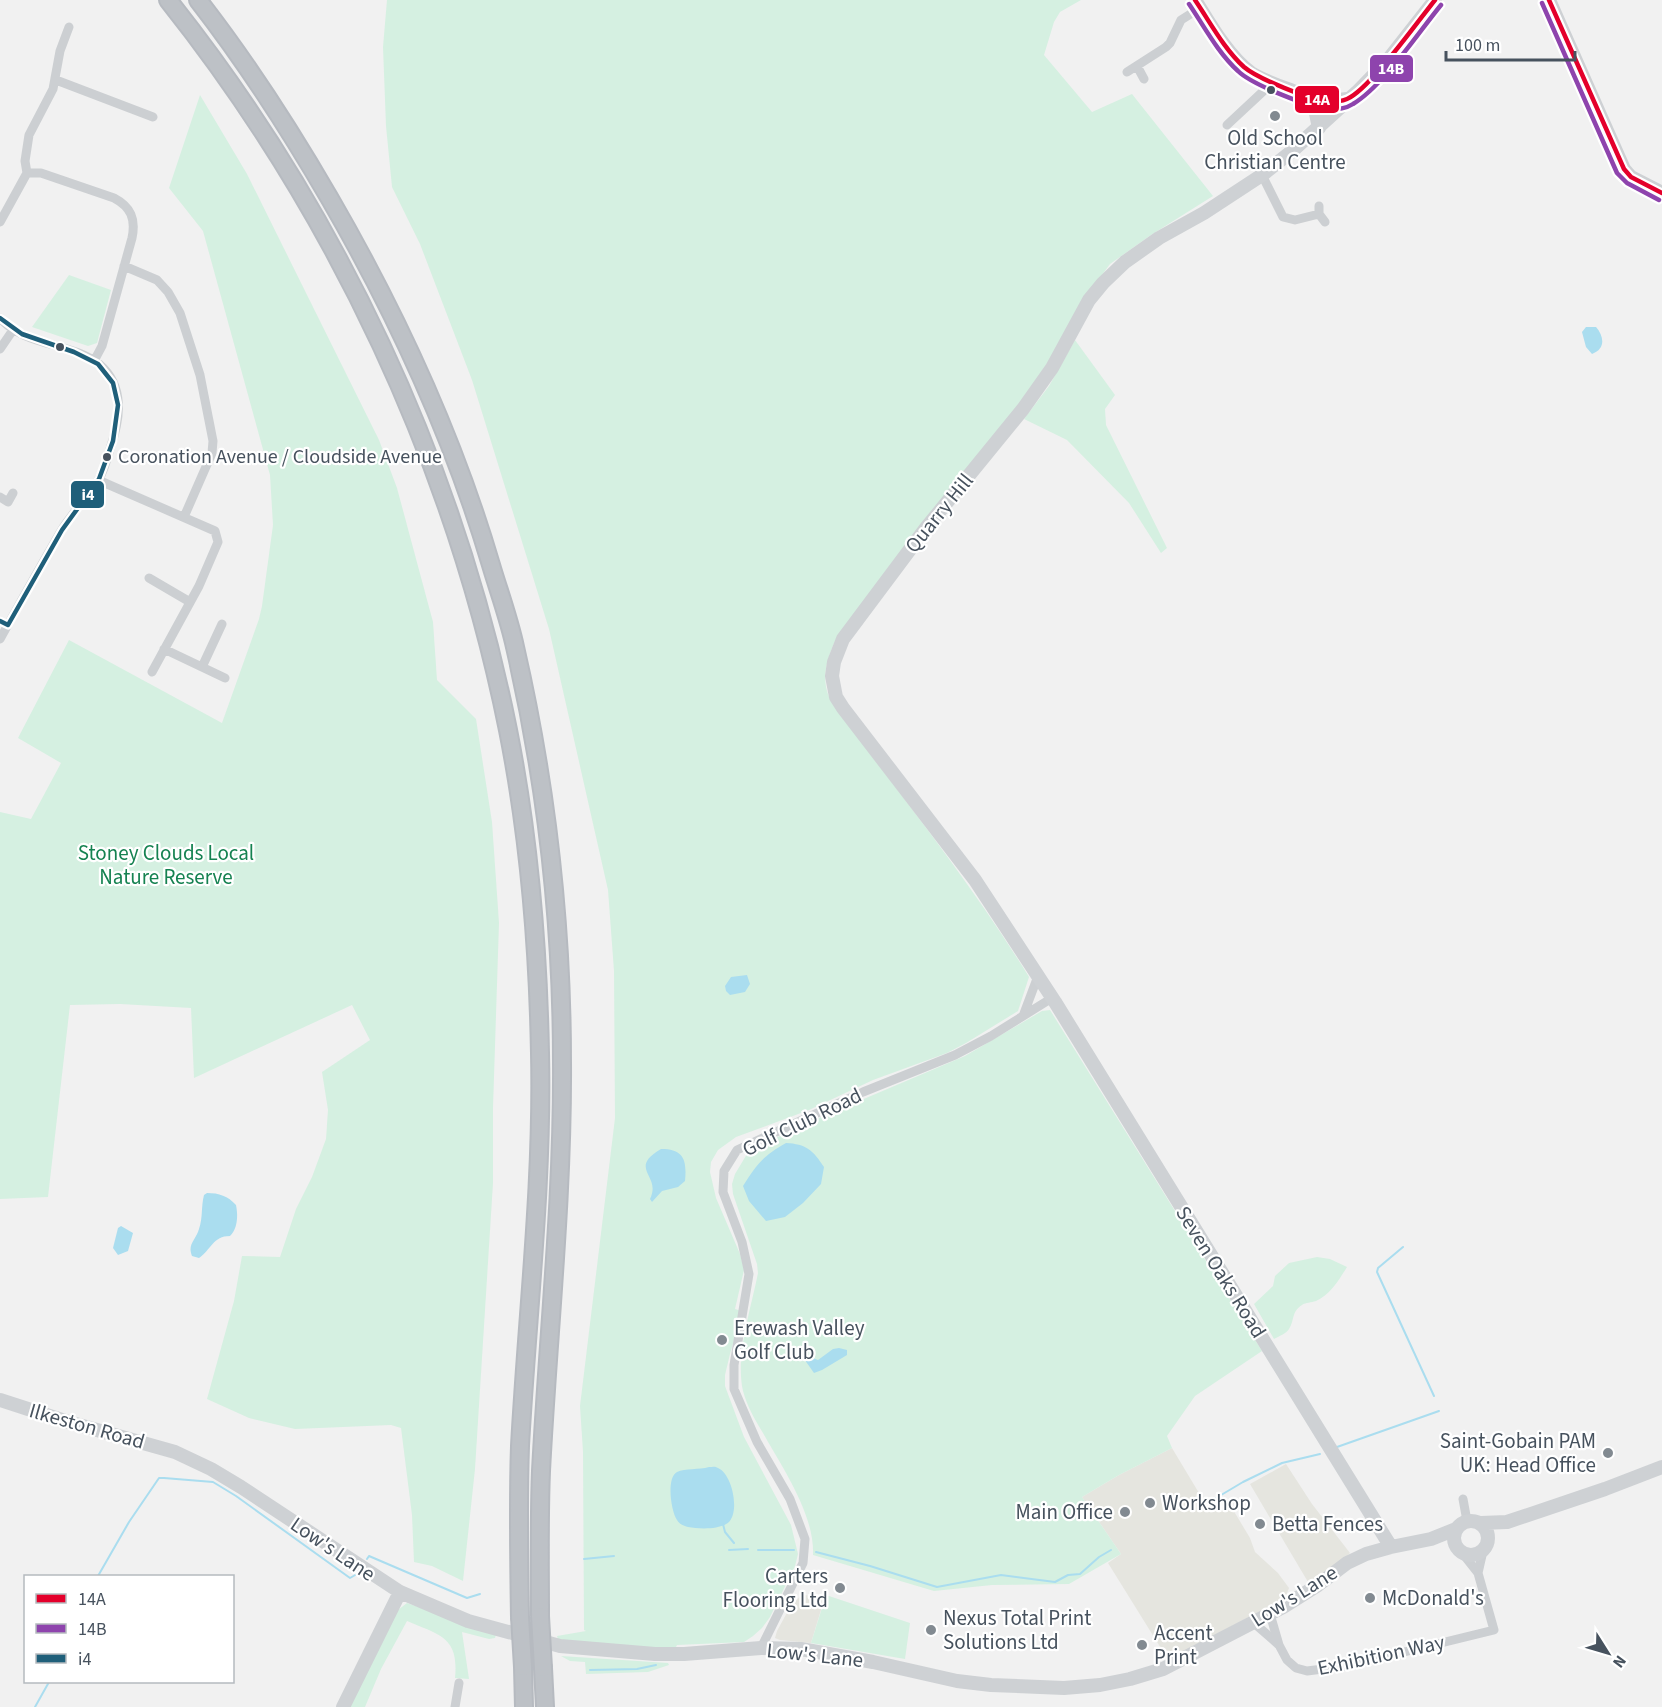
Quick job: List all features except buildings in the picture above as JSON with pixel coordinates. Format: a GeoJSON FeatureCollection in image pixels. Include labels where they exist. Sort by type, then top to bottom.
{"type":"FeatureCollection","features":[{"type":"Feature","properties":{"kind":"highway"},"geometry":{"type":"LineString","coordinates":[[168,0],[205,46],[254,116],[323,230],[399,386],[450,516],[490,652],[507,727],[527,858],[538,969],[540,1053],[537,1177],[520,1447],[520,1617],[524,1707]]}},
{"type":"Feature","properties":{"kind":"highway"},"geometry":{"type":"LineString","coordinates":[[198,0],[227,38],[293,137],[370,268],[407,345],[463,476],[511,631],[535,739],[550,862],[561,984],[562,1059],[558,1201],[541,1475],[540,1616],[545,1707]]}},
{"type":"Feature","properties":{"kind":"street","name":"Quarry Hill"},"geometry":{"type":"LineString","coordinates":[[1052,998],[975,880],[843,708],[833,687],[834,662],[843,639],[880,588],[1023,409],[1052,368],[1089,300],[1103,284],[1125,262],[1142,250],[1262,175],[1291,152],[1357,92],[1387,61],[1435,0]]}},
{"type":"Feature","properties":{"kind":"street"},"geometry":{"type":"LineString","coordinates":[[1549,0],[1624,169],[1631,177],[1662,193]]}},
{"type":"Feature","properties":{"kind":"street"},"geometry":{"type":"LineString","coordinates":[[1127,72],[1166,47],[1181,20],[1198,4],[1242,65],[1252,73],[1313,99],[1330,102],[1347,99]]}},
{"type":"Feature","properties":{"kind":"street"},"geometry":{"type":"LineString","coordinates":[[0,222],[4,204],[27,173],[25,160],[29,135],[56,80],[60,51],[71,39],[69,27]]}},
{"type":"Feature","properties":{"kind":"street"},"geometry":{"type":"LineString","coordinates":[[1137,66],[1144,79]]}},
{"type":"Feature","properties":{"kind":"street"},"geometry":{"type":"LineString","coordinates":[[56,80],[153,117]]}},
{"type":"Feature","properties":{"kind":"street"},"geometry":{"type":"LineString","coordinates":[[1227,125],[1272,83]]}},
{"type":"Feature","properties":{"kind":"street"},"geometry":{"type":"LineString","coordinates":[[1313,99],[1319,128]]}},
{"type":"Feature","properties":{"kind":"street"},"geometry":{"type":"LineString","coordinates":[[27,173],[41,173],[114,198],[127,207],[133,218],[134,227],[124,266],[102,346],[94,361]]}},
{"type":"Feature","properties":{"kind":"street"},"geometry":{"type":"LineString","coordinates":[[1262,175],[1283,217],[1295,220],[1321,214]]}},
{"type":"Feature","properties":{"kind":"street"},"geometry":{"type":"LineString","coordinates":[[124,266],[157,280],[168,292],[180,313],[200,375],[213,441],[212,453],[184,517]]}},
{"type":"Feature","properties":{"kind":"street"},"geometry":{"type":"LineString","coordinates":[[0,318],[13,330],[94,361],[105,370],[111,381],[118,396],[120,410],[116,435],[98,480],[74,512],[4,623],[0,639]]}},
{"type":"Feature","properties":{"kind":"street"},"geometry":{"type":"LineString","coordinates":[[0,349],[13,330]]}},
{"type":"Feature","properties":{"kind":"street"},"geometry":{"type":"LineString","coordinates":[[98,480],[215,531],[218,539],[200,586],[152,672]]}},
{"type":"Feature","properties":{"kind":"street"},"geometry":{"type":"LineString","coordinates":[[0,497],[8,502],[13,494]]}},
{"type":"Feature","properties":{"kind":"street"},"geometry":{"type":"LineString","coordinates":[[149,578],[190,602]]}},
{"type":"Feature","properties":{"kind":"street"},"geometry":{"type":"LineString","coordinates":[[202,667],[222,624]]}},
{"type":"Feature","properties":{"kind":"street"},"geometry":{"type":"LineString","coordinates":[[164,649],[225,678]]}},
{"type":"Feature","properties":{"kind":"street"},"geometry":{"type":"LineString","coordinates":[[1022,1017],[1038,976]]}},
{"type":"Feature","properties":{"kind":"street","name":"Golf Club Road"},"geometry":{"type":"LineString","coordinates":[[761,1648],[803,1563],[805,1539],[790,1499],[757,1442],[734,1389],[732,1375],[749,1274],[742,1242],[723,1192],[724,1171],[737,1150],[874,1087],[955,1055],[1052,998]]}},
{"type":"Feature","properties":{"kind":"street","name":"Seven Oaks Road"},"geometry":{"type":"LineString","coordinates":[[1052,998],[1391,1547]]}},
{"type":"Feature","properties":{"kind":"street","name":"Ilkeston Road"},"geometry":{"type":"LineString","coordinates":[[0,1400],[175,1452]]}},
{"type":"Feature","properties":{"kind":"street","name":"Low's Lane"},"geometry":{"type":"LineString","coordinates":[[175,1452],[241,1487],[399,1592],[468,1621],[560,1646],[675,1654],[761,1648],[801,1650],[842,1655],[957,1681],[1064,1688],[1120,1681],[1162,1669],[1270,1614],[1318,1585],[1347,1563],[1366,1554],[1431,1539],[1468,1524],[1507,1522],[1662,1467]]}},
{"type":"Feature","properties":{"kind":"street"},"geometry":{"type":"LineString","coordinates":[[1463,1499],[1468,1524]]}},
{"type":"Feature","properties":{"kind":"street","name":"Low's Lane"},"geometry":{"type":"LineString","coordinates":[[1431,1539],[1474,1555],[1483,1551],[1489,1538],[1507,1522]]}},
{"type":"Feature","properties":{"kind":"street"},"geometry":{"type":"LineString","coordinates":[[1468,1524],[1485,1527],[1489,1538]]}},
{"type":"Feature","properties":{"kind":"street"},"geometry":{"type":"LineString","coordinates":[[1468,1524],[1454,1538],[1460,1550],[1478,1573]]}},
{"type":"Feature","properties":{"kind":"street"},"geometry":{"type":"LineString","coordinates":[[1478,1573],[1483,1551]]}},
{"type":"Feature","properties":{"kind":"street","name":"Exhibition Way"},"geometry":{"type":"LineString","coordinates":[[1254,1623],[1279,1645],[1292,1665],[1302,1670],[1313,1671],[1347,1666],[1494,1630],[1478,1573]]}},
{"type":"Feature","properties":{"kind":"street"},"geometry":{"type":"LineString","coordinates":[[343,1707],[399,1592]]}},
{"type":"Feature","properties":{"kind":"street","name":"Exhibition Way"},"geometry":{"type":"LineString","coordinates":[[1270,1614],[1279,1645]]}},
{"type":"Feature","properties":{"kind":"street"},"geometry":{"type":"LineString","coordinates":[[454,1707],[459,1683]]}},
{"type":"Feature","properties":{"kind":"shaded area"},"geometry":{"type":"Polygon","coordinates":[[[1172,1448],[1208,1508],[1226,1498],[1250,1538],[1255,1552],[1278,1573],[1289,1588],[1285,1598],[1167,1658],[1108,1563],[1121,1554],[1082,1497],[1172,1448]]]}},
{"type":"Feature","properties":{"kind":"shaded area"},"geometry":{"type":"Polygon","coordinates":[[[1286,1464],[1312,1504],[1350,1553],[1338,1565],[1308,1582],[1250,1484],[1286,1464]]]}},
{"type":"Feature","properties":{"kind":"shaded area"},"geometry":{"type":"Polygon","coordinates":[[[802,1594],[824,1600],[811,1643],[775,1638],[789,1609],[802,1594]]]}},
{"type":"Feature","properties":{"kind":"green space"},"geometry":{"type":"Polygon","coordinates":[[[387,0],[1081,0],[1060,12],[1054,22],[1044,55],[1092,112],[1132,94],[1213,196],[1110,264],[1080,305],[1055,352],[1023,399],[835,641],[829,656],[825,679],[832,703],[983,906],[1029,977],[1018,1011],[966,1043],[947,1053],[873,1080],[809,1110],[736,1137],[718,1150],[711,1162],[710,1172],[716,1198],[740,1254],[744,1270],[735,1309],[742,1311],[725,1375],[725,1386],[744,1437],[791,1525],[798,1554],[795,1566],[770,1617],[762,1628],[744,1642],[677,1645],[675,1649],[558,1640],[557,1636],[586,1631],[584,1630],[583,1452],[580,1406],[615,1118],[614,971],[608,890],[549,629],[472,380],[420,244],[392,187],[386,126],[383,47],[387,0]]]}},
{"type":"Feature","properties":{"kind":"green space","name":"Stoney Clouds Local Nature Reserve"},"geometry":{"type":"Polygon","coordinates":[[[200,95],[247,174],[379,440],[397,488],[433,622],[437,680],[476,719],[492,822],[499,923],[493,1183],[475,1469],[463,1581],[432,1566],[414,1562],[412,1515],[401,1428],[391,1425],[295,1429],[249,1418],[207,1399],[234,1301],[242,1256],[280,1257],[296,1209],[312,1177],[326,1139],[328,1110],[322,1072],[370,1040],[352,1005],[194,1078],[191,1008],[120,1004],[70,1005],[48,1197],[0,1199],[0,812],[31,819],[61,763],[18,738],[69,640],[222,723],[262,606],[273,525],[270,475],[203,231],[169,188],[200,95]]]}},
{"type":"Feature","properties":{"kind":"green space"},"geometry":{"type":"Polygon","coordinates":[[[69,275],[111,290],[97,343],[88,346],[32,327],[69,275]]]}},
{"type":"Feature","properties":{"kind":"green space"},"geometry":{"type":"Polygon","coordinates":[[[1075,340],[1115,395],[1105,409],[1106,425],[1167,548],[1161,553],[1129,503],[1067,440],[1024,419],[1049,386],[1075,340]]]}},
{"type":"Feature","properties":{"kind":"green space"},"geometry":{"type":"Polygon","coordinates":[[[1050,1010],[1262,1351],[1195,1396],[1167,1436],[1172,1448],[1082,1497],[1121,1554],[1069,1584],[992,1585],[934,1591],[813,1555],[809,1524],[803,1508],[788,1476],[752,1413],[743,1391],[742,1348],[758,1273],[733,1194],[732,1184],[735,1174],[747,1154],[769,1141],[965,1056],[1042,1011],[1050,1010]]]}},
{"type":"Feature","properties":{"kind":"green space"},"geometry":{"type":"Polygon","coordinates":[[[1317,1257],[1330,1259],[1347,1267],[1326,1295],[1316,1301],[1305,1303],[1299,1308],[1288,1331],[1274,1339],[1254,1304],[1273,1286],[1275,1276],[1289,1263],[1317,1257]]]}},
{"type":"Feature","properties":{"kind":"green space"},"geometry":{"type":"Polygon","coordinates":[[[826,1595],[910,1623],[905,1659],[811,1643],[826,1595]]]}},
{"type":"Feature","properties":{"kind":"green space"},"geometry":{"type":"Polygon","coordinates":[[[407,1603],[496,1634],[495,1638],[489,1639],[462,1632],[469,1679],[455,1678],[454,1654],[445,1639],[407,1621],[381,1669],[365,1707],[348,1707],[398,1610],[407,1603]]]}},
{"type":"Feature","properties":{"kind":"green space"},"geometry":{"type":"Polygon","coordinates":[[[561,1656],[668,1663],[669,1665],[648,1672],[586,1674],[585,1662],[570,1661],[561,1656]]]}},
{"type":"Feature","properties":{"kind":"water"},"geometry":{"type":"Polygon","coordinates":[[[1586,327],[1596,327],[1602,338],[1602,346],[1592,354],[1586,347],[1582,332],[1586,327]]]}},
{"type":"Feature","properties":{"kind":"water"},"geometry":{"type":"Polygon","coordinates":[[[747,975],[750,984],[745,992],[730,995],[726,991],[725,986],[731,977],[747,975]]]}},
{"type":"Feature","properties":{"kind":"water"},"geometry":{"type":"Polygon","coordinates":[[[786,1143],[804,1147],[816,1156],[824,1167],[821,1184],[803,1203],[785,1217],[766,1221],[749,1201],[743,1186],[761,1161],[786,1143]]]}},
{"type":"Feature","properties":{"kind":"water"},"geometry":{"type":"Polygon","coordinates":[[[661,1149],[675,1151],[682,1157],[685,1181],[678,1187],[662,1191],[652,1202],[650,1199],[653,1191],[652,1184],[646,1167],[651,1156],[661,1149]]]}},
{"type":"Feature","properties":{"kind":"water"},"geometry":{"type":"Polygon","coordinates":[[[207,1193],[230,1199],[236,1205],[237,1221],[230,1236],[220,1238],[199,1258],[192,1256],[191,1248],[198,1233],[203,1199],[207,1193]]]}},
{"type":"Feature","properties":{"kind":"water"},"geometry":{"type":"Polygon","coordinates":[[[121,1226],[133,1233],[128,1251],[118,1255],[113,1248],[118,1228],[121,1226]]]}},
{"type":"Feature","properties":{"kind":"water"},"geometry":{"type":"Polygon","coordinates":[[[833,1349],[847,1350],[847,1355],[814,1373],[802,1356],[803,1354],[818,1360],[833,1349]]]}},
{"type":"Feature","properties":{"kind":"water"},"geometry":{"type":"Polygon","coordinates":[[[715,1467],[723,1472],[731,1485],[734,1509],[729,1522],[715,1528],[688,1527],[679,1523],[671,1502],[674,1475],[680,1471],[715,1467]]]}},
{"type":"Feature","properties":{"kind":"waterway"},"geometry":{"type":"LineString","coordinates":[[1403,1247],[1378,1268],[1377,1272],[1434,1396]]}},
{"type":"Feature","properties":{"kind":"waterway"},"geometry":{"type":"LineString","coordinates":[[1337,1447],[1439,1411]]}},
{"type":"Feature","properties":{"kind":"waterway"},"geometry":{"type":"LineString","coordinates":[[1211,1501],[1282,1463],[1320,1454]]}},
{"type":"Feature","properties":{"kind":"waterway"},"geometry":{"type":"LineString","coordinates":[[99,1575],[129,1522],[159,1478],[213,1482],[350,1578],[357,1574]]}},
{"type":"Feature","properties":{"kind":"waterway"},"geometry":{"type":"LineString","coordinates":[[723,1524],[725,1532],[734,1543]]}},
{"type":"Feature","properties":{"kind":"waterway"},"geometry":{"type":"LineString","coordinates":[[729,1550],[748,1549]]}},
{"type":"Feature","properties":{"kind":"waterway"},"geometry":{"type":"LineString","coordinates":[[758,1550],[794,1550]]}},
{"type":"Feature","properties":{"kind":"waterway"},"geometry":{"type":"LineString","coordinates":[[816,1552],[937,1587],[1001,1575],[1055,1582],[1068,1575],[1080,1574],[1099,1557],[1111,1550]]}},
{"type":"Feature","properties":{"kind":"waterway"},"geometry":{"type":"LineString","coordinates":[[367,1559],[369,1556],[467,1598],[480,1594]]}},
{"type":"Feature","properties":{"kind":"waterway"},"geometry":{"type":"LineString","coordinates":[[584,1559],[614,1556]]}},
{"type":"Feature","properties":{"kind":"waterway"},"geometry":{"type":"LineString","coordinates":[[590,1670],[637,1669],[656,1665]]}},
{"type":"Feature","properties":{"kind":"waterway"},"geometry":{"type":"LineString","coordinates":[[35,1707],[48,1683]]}},
{"type":"Feature","properties":{"kind":"transit line","name":"14A"},"geometry":{"type":"LineString","coordinates":[[1195,0],[1224,44],[1244,67],[1284,88],[1328,102],[1347,99],[1368,83],[1435,0]]}},
{"type":"Feature","properties":{"kind":"transit line","name":"14A"},"geometry":{"type":"LineString","coordinates":[[1549,0],[1624,169],[1631,177],[1662,193]]}},
{"type":"Feature","properties":{"kind":"transit line","name":"14B"},"geometry":{"type":"LineString","coordinates":[[1542,3],[1617,173],[1627,183],[1659,200]]}},
{"type":"Feature","properties":{"kind":"transit line","name":"14B"},"geometry":{"type":"LineString","coordinates":[[1189,4],[1224,56],[1238,71],[1268,89],[1321,108],[1333,109],[1351,105],[1376,85],[1441,5]]}},
{"type":"Feature","properties":{"kind":"transit line","name":"i4"},"geometry":{"type":"LineString","coordinates":[[0,318],[22,334],[74,352],[98,364],[113,383],[118,405],[113,441],[99,479],[62,530],[8,625],[0,621]]}},
{"type":"Feature","properties":{"kind":"place","name":"Old School Christian Centre"},"geometry":{"type":"Point","coordinates":[1275,116]}},
{"type":"Feature","properties":{"kind":"place","name":"Coronation Avenue / Cloudside Avenue"},"geometry":{"type":"Point","coordinates":[107,457]}},
{"type":"Feature","properties":{"kind":"place","name":"Erewash Valley Golf Club"},"geometry":{"type":"Point","coordinates":[722,1340]}},
{"type":"Feature","properties":{"kind":"place","name":"Saint-Gobain PAM UK: Head Office"},"geometry":{"type":"Point","coordinates":[1608,1453]}},
{"type":"Feature","properties":{"kind":"place","name":"Workshop"},"geometry":{"type":"Point","coordinates":[1150,1503]}},
{"type":"Feature","properties":{"kind":"place","name":"Main Office"},"geometry":{"type":"Point","coordinates":[1125,1512]}},
{"type":"Feature","properties":{"kind":"place","name":"Betta Fences"},"geometry":{"type":"Point","coordinates":[1260,1524]}},
{"type":"Feature","properties":{"kind":"place","name":"Carters Flooring Ltd"},"geometry":{"type":"Point","coordinates":[840,1588]}},
{"type":"Feature","properties":{"kind":"place","name":"McDonald's"},"geometry":{"type":"Point","coordinates":[1370,1598]}},
{"type":"Feature","properties":{"kind":"place","name":"Nexus Total Print Solutions Ltd"},"geometry":{"type":"Point","coordinates":[931,1630]}},
{"type":"Feature","properties":{"kind":"place","name":"Accent Print"},"geometry":{"type":"Point","coordinates":[1142,1645]}}]}
